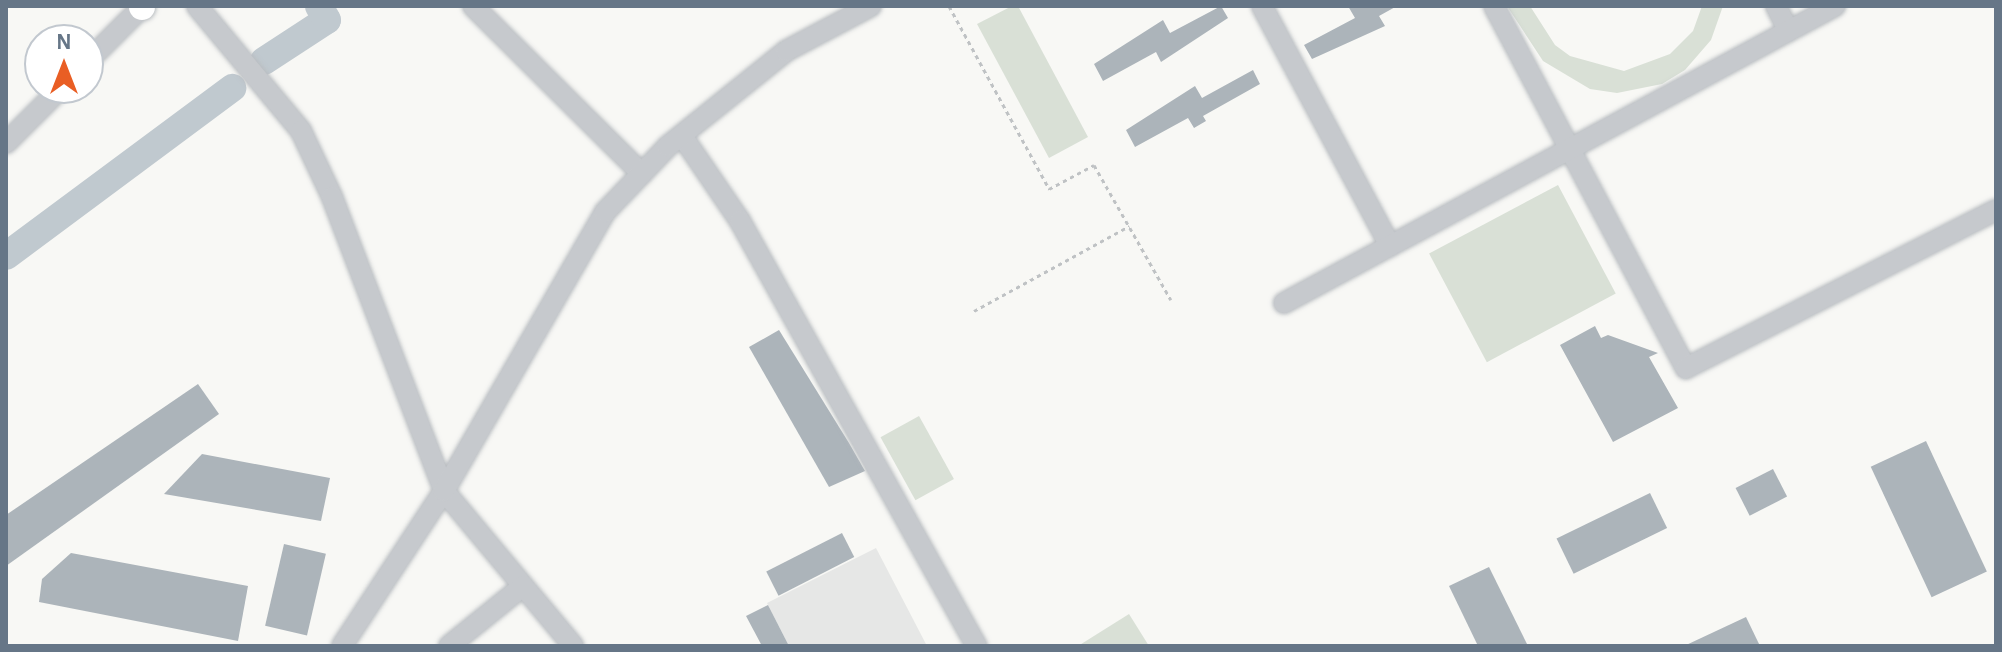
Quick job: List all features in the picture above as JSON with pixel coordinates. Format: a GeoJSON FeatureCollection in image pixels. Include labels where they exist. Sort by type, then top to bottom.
{"type":"FeatureCollection","features":[{"type":"Feature","properties":{"kind":"street"},"geometry":{"type":"LineString","coordinates":[[104,45],[142,6]]}},
{"type":"Feature","properties":{"kind":"street"},"geometry":{"type":"LineString","coordinates":[[197,6],[301,131],[332,197],[444,491],[573,646]]}},
{"type":"Feature","properties":{"kind":"street"},"geometry":{"type":"LineString","coordinates":[[473,6],[642,174]]}},
{"type":"Feature","properties":{"kind":"street"},"geometry":{"type":"LineString","coordinates":[[342,646],[444,491],[605,212],[682,136],[786,51],[871,6]]}},
{"type":"Feature","properties":{"kind":"street"},"geometry":{"type":"LineString","coordinates":[[1262,6],[1390,246]]}},
{"type":"Feature","properties":{"kind":"street"},"geometry":{"type":"LineString","coordinates":[[1494,6],[1686,368],[1996,210]]}},
{"type":"Feature","properties":{"kind":"street"},"geometry":{"type":"LineString","coordinates":[[1776,6],[1789,31]]}},
{"type":"Feature","properties":{"kind":"street"},"geometry":{"type":"LineString","coordinates":[[1284,303],[1835,6]]}},
{"type":"Feature","properties":{"kind":"street"},"geometry":{"type":"LineString","coordinates":[[6,143],[45,104]]}},
{"type":"Feature","properties":{"kind":"street"},"geometry":{"type":"LineString","coordinates":[[682,136],[740,221],[977,646]]}},
{"type":"Feature","properties":{"kind":"street"},"geometry":{"type":"LineString","coordinates":[[449,646],[523,586]]}},
{"type":"Feature","properties":{"kind":"path"},"geometry":{"type":"LineString","coordinates":[[949,6],[1049,189],[1094,165],[1171,300]]}},
{"type":"Feature","properties":{"kind":"path"},"geometry":{"type":"LineString","coordinates":[[974,311],[1129,226]]}},
{"type":"Feature","properties":{"kind":"shaded area"},"geometry":{"type":"Polygon","coordinates":[[[1012,6],[1018,6],[1088,137],[1049,158],[977,24],[1012,6]]]}},
{"type":"Feature","properties":{"kind":"shaded area"},"geometry":{"type":"Polygon","coordinates":[[[1507,6],[1530,6],[1555,45],[1570,56],[1624,71],[1670,54],[1693,31],[1702,6],[1723,6],[1711,40],[1685,70],[1662,84],[1617,93],[1590,89],[1543,61],[1507,6]]]}},
{"type":"Feature","properties":{"kind":"shaded area"},"geometry":{"type":"Polygon","coordinates":[[[1558,185],[1616,294],[1487,362],[1429,254],[1558,185]]]}},
{"type":"Feature","properties":{"kind":"shaded area"},"geometry":{"type":"Polygon","coordinates":[[[919,416],[954,479],[915,500],[881,437],[919,416]]]}},
{"type":"Feature","properties":{"kind":"shaded area"},"geometry":{"type":"Polygon","coordinates":[[[876,548],[927,646],[789,646],[767,603],[876,548]]]}},
{"type":"Feature","properties":{"kind":"shaded area"},"geometry":{"type":"Polygon","coordinates":[[[1129,614],[1149,646],[1078,646],[1129,614]]]}},
{"type":"Feature","properties":{"kind":"building"},"geometry":{"type":"Polygon","coordinates":[[[1221,6],[1228,18],[1161,62],[1156,52],[1103,81],[1094,64],[1163,20],[1170,33],[1221,6]]]}},
{"type":"Feature","properties":{"kind":"building"},"geometry":{"type":"Polygon","coordinates":[[[1348,6],[1397,6],[1379,16],[1385,26],[1312,59],[1304,45],[1355,18],[1348,6]]]}},
{"type":"Feature","properties":{"kind":"building"},"geometry":{"type":"Polygon","coordinates":[[[1253,70],[1260,84],[1203,116],[1206,121],[1194,128],[1188,118],[1135,147],[1126,130],[1195,86],[1202,98],[1253,70]]]}},
{"type":"Feature","properties":{"kind":"building"},"geometry":{"type":"Polygon","coordinates":[[[1595,326],[1601,338],[1608,335],[1658,353],[1649,357],[1678,408],[1613,442],[1560,345],[1595,326]]]}},
{"type":"Feature","properties":{"kind":"building"},"geometry":{"type":"Polygon","coordinates":[[[779,330],[865,471],[829,487],[749,347],[779,330]]]}},
{"type":"Feature","properties":{"kind":"building"},"geometry":{"type":"Polygon","coordinates":[[[198,384],[219,414],[6,566],[6,515],[198,384]]]}},
{"type":"Feature","properties":{"kind":"building"},"geometry":{"type":"Polygon","coordinates":[[[1926,441],[1987,572],[1932,597],[1871,467],[1926,441]]]}},
{"type":"Feature","properties":{"kind":"building"},"geometry":{"type":"Polygon","coordinates":[[[202,454],[330,478],[321,521],[164,494],[202,454]]]}},
{"type":"Feature","properties":{"kind":"building"},"geometry":{"type":"Polygon","coordinates":[[[1773,469],[1787,497],[1750,516],[1736,488],[1773,469]]]}},
{"type":"Feature","properties":{"kind":"building"},"geometry":{"type":"Polygon","coordinates":[[[1650,493],[1667,528],[1574,574],[1557,539],[1650,493]]]}},
{"type":"Feature","properties":{"kind":"building"},"geometry":{"type":"Polygon","coordinates":[[[842,533],[854,557],[779,596],[766,572],[842,533]]]}},
{"type":"Feature","properties":{"kind":"building"},"geometry":{"type":"Polygon","coordinates":[[[284,544],[326,554],[307,636],[265,626],[284,544]]]}},
{"type":"Feature","properties":{"kind":"building"},"geometry":{"type":"Polygon","coordinates":[[[71,553],[248,586],[238,641],[39,602],[42,579],[71,553]]]}},
{"type":"Feature","properties":{"kind":"building"},"geometry":{"type":"Polygon","coordinates":[[[1489,567],[1528,646],[1478,646],[1449,586],[1489,567]]]}},
{"type":"Feature","properties":{"kind":"building"},"geometry":{"type":"Polygon","coordinates":[[[768,605],[789,646],[762,646],[746,616],[768,605]]]}},
{"type":"Feature","properties":{"kind":"building"},"geometry":{"type":"Polygon","coordinates":[[[1746,617],[1760,646],[1684,646],[1746,617]]]}},
{"type":"Feature","properties":{"kind":"waterway"},"geometry":{"type":"LineString","coordinates":[[264,61],[327,20],[319,6]]}},
{"type":"Feature","properties":{"kind":"waterway"},"geometry":{"type":"LineString","coordinates":[[6,256],[232,88]]}}]}
